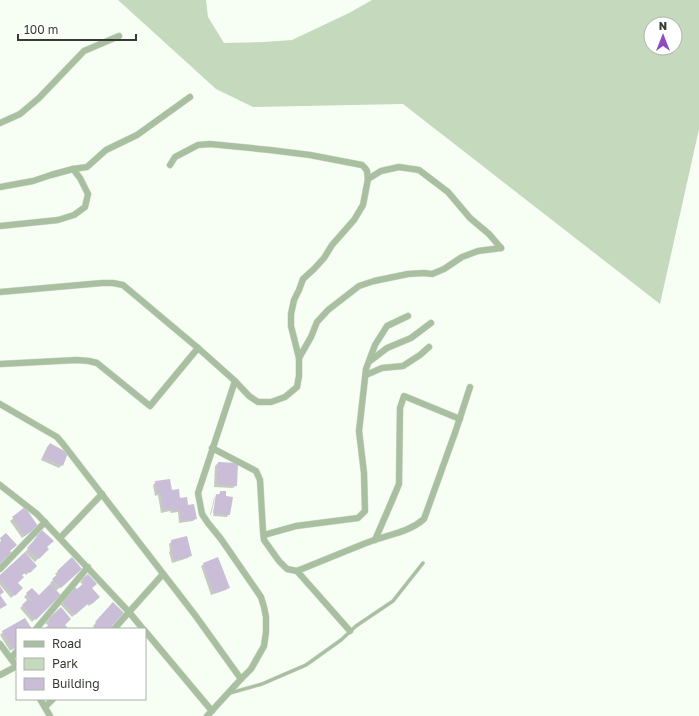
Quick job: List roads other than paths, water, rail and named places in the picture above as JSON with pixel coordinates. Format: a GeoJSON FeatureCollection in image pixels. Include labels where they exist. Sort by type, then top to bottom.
{"type":"FeatureCollection","features":[{"type":"Feature","properties":{"kind":"street"},"geometry":{"type":"LineString","coordinates":[[0,123],[20,114],[39,98],[84,52],[119,36]]}},
{"type":"Feature","properties":{"kind":"street"},"geometry":{"type":"LineString","coordinates":[[0,187],[33,181],[73,169],[87,167],[106,150],[137,135],[190,97]]}},
{"type":"Feature","properties":{"kind":"street"},"geometry":{"type":"LineString","coordinates":[[0,292],[102,283],[124,285],[198,348],[235,381],[249,396],[258,402],[271,402],[284,397],[297,387],[299,376],[299,358],[291,314],[294,300],[303,280],[324,258],[332,245],[354,220],[363,205],[368,179],[367,171],[362,165],[310,156],[210,144],[198,145],[175,157],[170,166]]}},
{"type":"Feature","properties":{"kind":"street"},"geometry":{"type":"LineString","coordinates":[[299,358],[317,322],[328,310],[359,286],[374,280],[408,274],[432,274],[444,269],[462,257],[478,252],[501,248],[489,234],[470,218],[448,192],[420,170],[399,167],[381,171],[368,179]]}},
{"type":"Feature","properties":{"kind":"street"},"geometry":{"type":"LineString","coordinates":[[0,226],[58,220],[74,215],[86,207],[88,194],[80,178],[73,169]]}},
{"type":"Feature","properties":{"kind":"street"},"geometry":{"type":"LineString","coordinates":[[264,535],[296,526],[358,518],[365,511],[364,473],[359,431],[366,369],[375,345],[387,326],[408,316]]}},
{"type":"Feature","properties":{"kind":"street"},"geometry":{"type":"LineString","coordinates":[[369,362],[387,348],[411,338],[431,323]]}},
{"type":"Feature","properties":{"kind":"street"},"geometry":{"type":"LineString","coordinates":[[366,375],[382,368],[403,366],[429,347]]}},
{"type":"Feature","properties":{"kind":"street"},"geometry":{"type":"LineString","coordinates":[[0,364],[77,360],[97,363],[150,406],[198,348]]}},
{"type":"Feature","properties":{"kind":"street"},"geometry":{"type":"LineString","coordinates":[[207,716],[251,669],[264,646],[266,632],[266,617],[261,597],[202,514],[198,493],[235,381]]}},
{"type":"Feature","properties":{"kind":"street"},"geometry":{"type":"LineString","coordinates":[[212,448],[256,471],[260,480],[264,540],[279,561],[287,569],[297,571],[375,540],[407,530],[424,518],[470,387]]}},
{"type":"Feature","properties":{"kind":"street"},"geometry":{"type":"LineString","coordinates":[[375,540],[399,484],[400,408],[404,396],[460,419]]}},
{"type":"Feature","properties":{"kind":"street"},"geometry":{"type":"LineString","coordinates":[[0,404],[57,437],[195,615],[241,678]]}},
{"type":"Feature","properties":{"kind":"street"},"geometry":{"type":"LineString","coordinates":[[0,485],[45,522],[88,567],[142,628]]}},
{"type":"Feature","properties":{"kind":"street"},"geometry":{"type":"LineString","coordinates":[[60,538],[102,494]]}},
{"type":"Feature","properties":{"kind":"street"},"geometry":{"type":"LineString","coordinates":[[0,569],[45,522]]}},
{"type":"Feature","properties":{"kind":"street"},"geometry":{"type":"LineString","coordinates":[[37,628],[88,567]]}},
{"type":"Feature","properties":{"kind":"street"},"geometry":{"type":"LineString","coordinates":[[297,571],[350,631]]}},
{"type":"Feature","properties":{"kind":"street"},"geometry":{"type":"LineString","coordinates":[[115,628],[163,574]]}},
{"type":"Feature","properties":{"kind":"street"},"geometry":{"type":"LineString","coordinates":[[146,632],[212,711]]}},
{"type":"Feature","properties":{"kind":"street"},"geometry":{"type":"LineString","coordinates":[[0,644],[16,666]]}},
{"type":"Feature","properties":{"kind":"street"},"geometry":{"type":"LineString","coordinates":[[11,658],[16,652]]}},
{"type":"Feature","properties":{"kind":"street"},"geometry":{"type":"LineString","coordinates":[[0,675],[16,667]]}},
{"type":"Feature","properties":{"kind":"street"},"geometry":{"type":"LineString","coordinates":[[41,700],[50,716]]}},
{"type":"Feature","properties":{"kind":"street"},"geometry":{"type":"LineString","coordinates":[[45,707],[52,700]]}},
{"type":"Feature","properties":{"kind":"lane"},"geometry":{"type":"LineString","coordinates":[[226,694],[262,684],[306,665],[341,640],[356,626],[393,601],[423,563]]}}]}
